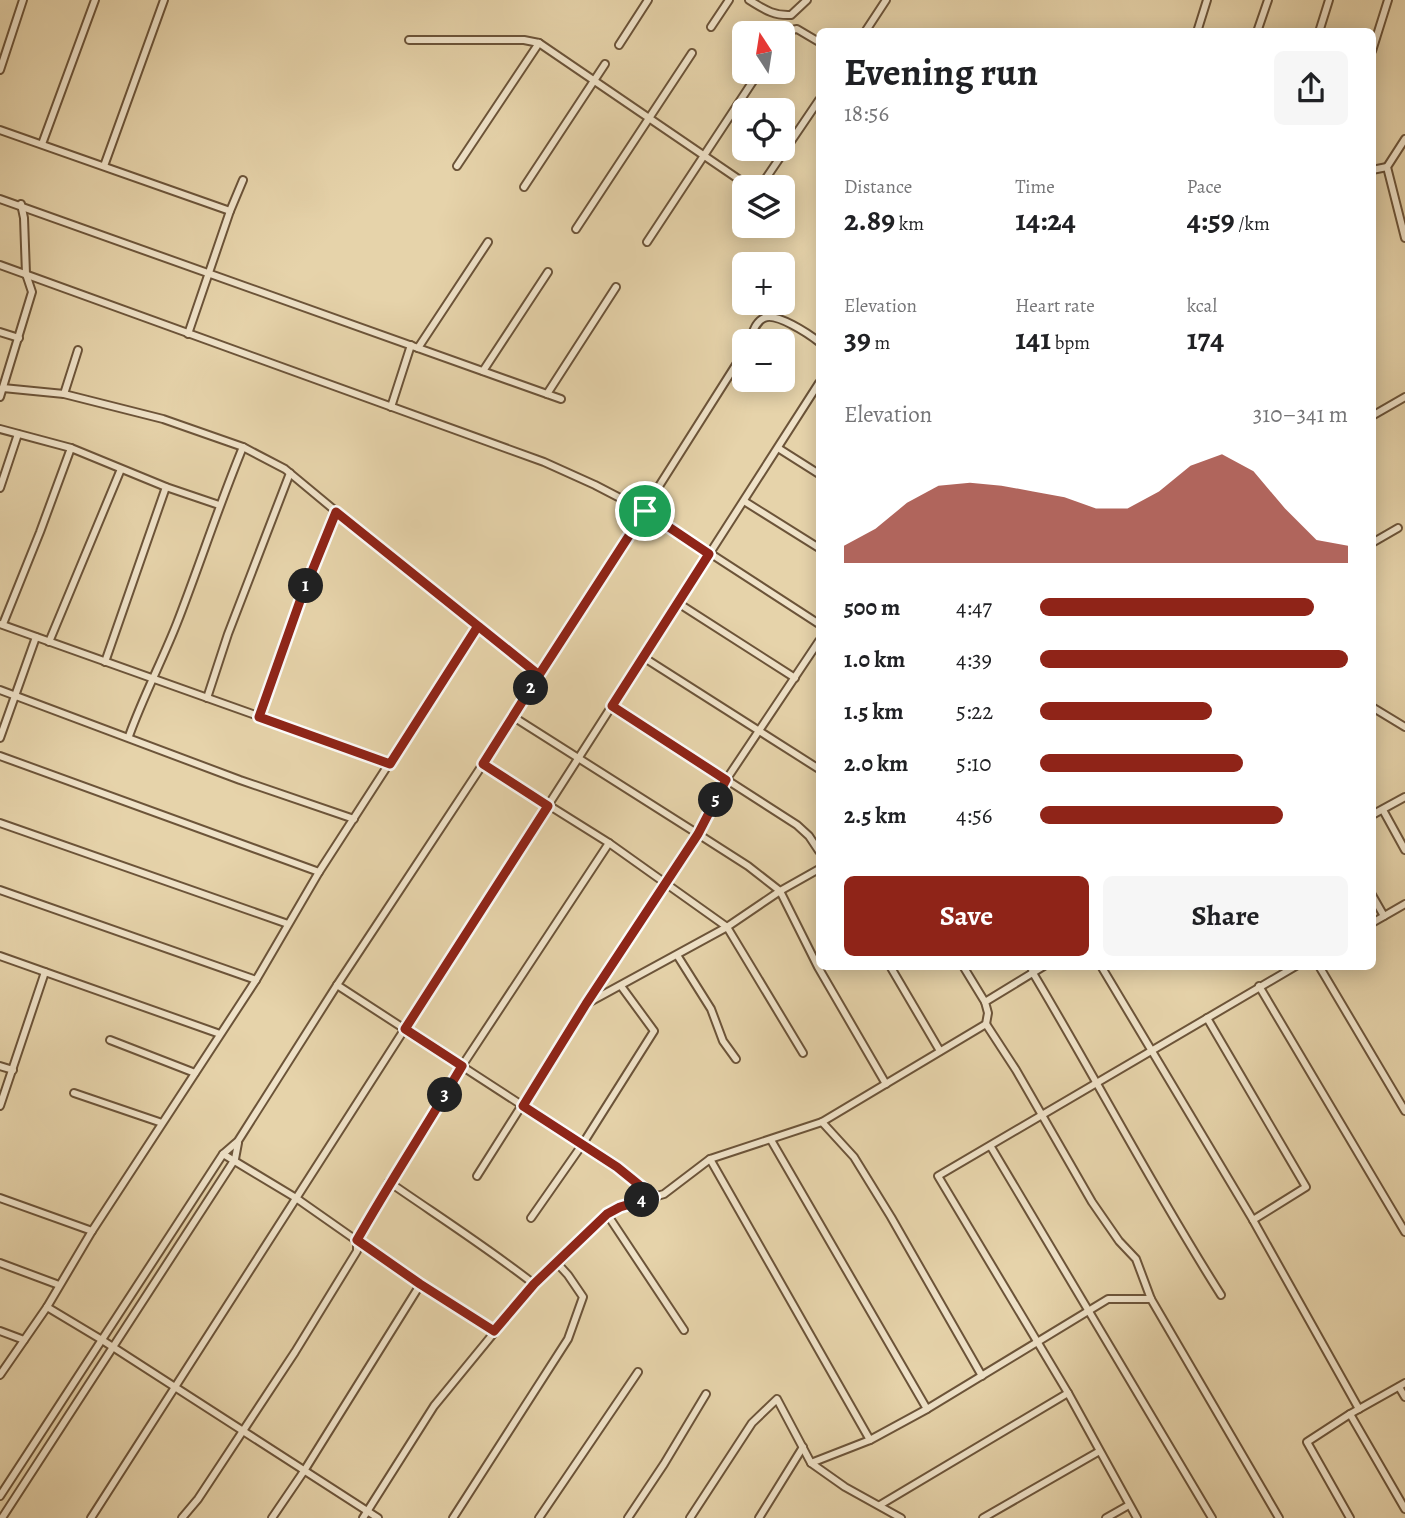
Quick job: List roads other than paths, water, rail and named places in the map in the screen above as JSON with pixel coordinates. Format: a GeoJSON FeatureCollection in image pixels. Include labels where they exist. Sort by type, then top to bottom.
{"type":"FeatureCollection","features":[{"type":"Feature","properties":{"kind":"street"},"geometry":{"type":"LineString","coordinates":[[0,70],[23,0]]}},
{"type":"Feature","properties":{"kind":"street"},"geometry":{"type":"LineString","coordinates":[[41,144],[95,0]]}},
{"type":"Feature","properties":{"kind":"street"},"geometry":{"type":"LineString","coordinates":[[104,166],[164,0]]}},
{"type":"Feature","properties":{"kind":"street"},"geometry":{"type":"LineString","coordinates":[[619,45],[648,0]]}},
{"type":"Feature","properties":{"kind":"street"},"geometry":{"type":"LineString","coordinates":[[711,27],[729,0]]}},
{"type":"Feature","properties":{"kind":"street"},"geometry":{"type":"LineString","coordinates":[[749,0],[779,16],[792,15],[807,0]]}},
{"type":"Feature","properties":{"kind":"street"},"geometry":{"type":"LineString","coordinates":[[868,28],[886,0]]}},
{"type":"Feature","properties":{"kind":"street"},"geometry":{"type":"LineString","coordinates":[[1198,28],[1208,0]]}},
{"type":"Feature","properties":{"kind":"street"},"geometry":{"type":"LineString","coordinates":[[1258,28],[1268,0]]}},
{"type":"Feature","properties":{"kind":"street"},"geometry":{"type":"LineString","coordinates":[[1320,28],[1329,0]]}},
{"type":"Feature","properties":{"kind":"street"},"geometry":{"type":"LineString","coordinates":[[1376,38],[1388,0]]}},
{"type":"Feature","properties":{"kind":"street"},"geometry":{"type":"LineString","coordinates":[[795,29],[816,41]]}},
{"type":"Feature","properties":{"kind":"street"},"geometry":{"type":"LineString","coordinates":[[409,40],[524,40],[539,43],[732,175]]}},
{"type":"Feature","properties":{"kind":"street"},"geometry":{"type":"LineString","coordinates":[[457,166],[539,43]]}},
{"type":"Feature","properties":{"kind":"street"},"geometry":{"type":"LineString","coordinates":[[576,229],[692,53]]}},
{"type":"Feature","properties":{"kind":"street"},"geometry":{"type":"LineString","coordinates":[[524,187],[605,64]]}},
{"type":"Feature","properties":{"kind":"street"},"geometry":{"type":"LineString","coordinates":[[647,242],[751,84]]}},
{"type":"Feature","properties":{"kind":"street"},"geometry":{"type":"LineString","coordinates":[[768,175],[816,104]]}},
{"type":"Feature","properties":{"kind":"street"},"geometry":{"type":"LineString","coordinates":[[0,130],[230,211]]}},
{"type":"Feature","properties":{"kind":"street"},"geometry":{"type":"LineString","coordinates":[[1376,169],[1387,167],[1405,139]]}},
{"type":"Feature","properties":{"kind":"street"},"geometry":{"type":"LineString","coordinates":[[1387,167],[1405,237]]}},
{"type":"Feature","properties":{"kind":"street"},"geometry":{"type":"LineString","coordinates":[[188,334],[243,180]]}},
{"type":"Feature","properties":{"kind":"street"},"geometry":{"type":"LineString","coordinates":[[0,199],[21,204],[561,399]]}},
{"type":"Feature","properties":{"kind":"street"},"geometry":{"type":"LineString","coordinates":[[0,397],[32,292],[26,274],[21,204]]}},
{"type":"Feature","properties":{"kind":"street"},"geometry":{"type":"LineString","coordinates":[[391,407],[415,346],[488,242]]}},
{"type":"Feature","properties":{"kind":"street"},"geometry":{"type":"LineString","coordinates":[[0,265],[544,462],[645,511],[816,622]]}},
{"type":"Feature","properties":{"kind":"street"},"geometry":{"type":"LineString","coordinates":[[483,371],[548,272]]}},
{"type":"Feature","properties":{"kind":"street"},"geometry":{"type":"LineString","coordinates":[[547,394],[617,287]]}},
{"type":"Feature","properties":{"kind":"street"},"geometry":{"type":"LineString","coordinates":[[754,329],[765,317],[773,317],[816,340]]}},
{"type":"Feature","properties":{"kind":"street"},"geometry":{"type":"LineString","coordinates":[[0,332],[19,338]]}},
{"type":"Feature","properties":{"kind":"street"},"geometry":{"type":"LineString","coordinates":[[64,394],[78,350]]}},
{"type":"Feature","properties":{"kind":"street"},"geometry":{"type":"LineString","coordinates":[[0,1496],[223,1154],[238,1141],[483,764],[732,371]]}},
{"type":"Feature","properties":{"kind":"street"},"geometry":{"type":"LineString","coordinates":[[3,388],[64,394],[163,419],[243,447],[290,473],[539,675]]}},
{"type":"Feature","properties":{"kind":"street"},"geometry":{"type":"LineString","coordinates":[[91,1518],[816,388]]}},
{"type":"Feature","properties":{"kind":"street"},"geometry":{"type":"LineString","coordinates":[[812,394],[816,396]]}},
{"type":"Feature","properties":{"kind":"street"},"geometry":{"type":"LineString","coordinates":[[1376,414],[1405,397]]}},
{"type":"Feature","properties":{"kind":"street"},"geometry":{"type":"LineString","coordinates":[[0,429],[71,448],[166,487],[219,505]]}},
{"type":"Feature","properties":{"kind":"street"},"geometry":{"type":"LineString","coordinates":[[0,488],[18,434]]}},
{"type":"Feature","properties":{"kind":"street"},"geometry":{"type":"LineString","coordinates":[[129,736],[177,624],[219,505],[243,447]]}},
{"type":"Feature","properties":{"kind":"street"},"geometry":{"type":"LineString","coordinates":[[71,448],[40,532],[1,624],[390,764]]}},
{"type":"Feature","properties":{"kind":"street"},"geometry":{"type":"LineString","coordinates":[[778,448],[816,472]]}},
{"type":"Feature","properties":{"kind":"street"},"geometry":{"type":"LineString","coordinates":[[49,642],[121,468]]}},
{"type":"Feature","properties":{"kind":"street"},"geometry":{"type":"LineString","coordinates":[[207,698],[228,634],[290,473]]}},
{"type":"Feature","properties":{"kind":"street"},"geometry":{"type":"LineString","coordinates":[[105,662],[166,487]]}},
{"type":"Feature","properties":{"kind":"street"},"geometry":{"type":"LineString","coordinates":[[744,501],[816,546]]}},
{"type":"Feature","properties":{"kind":"street"},"geometry":{"type":"LineString","coordinates":[[259,717],[300,601],[336,512]]}},
{"type":"Feature","properties":{"kind":"street"},"geometry":{"type":"LineString","coordinates":[[1376,542],[1398,528]]}},
{"type":"Feature","properties":{"kind":"street"},"geometry":{"type":"LineString","coordinates":[[678,603],[794,678]]}},
{"type":"Feature","properties":{"kind":"street"},"geometry":{"type":"LineString","coordinates":[[0,1375],[47,1307],[92,1231],[256,980],[319,872],[478,626]]}},
{"type":"Feature","properties":{"kind":"street"},"geometry":{"type":"LineString","coordinates":[[0,738],[36,637]]}},
{"type":"Feature","properties":{"kind":"street"},"geometry":{"type":"LineString","coordinates":[[477,1177],[698,834],[726,780],[816,645]]}},
{"type":"Feature","properties":{"kind":"street"},"geometry":{"type":"LineString","coordinates":[[643,657],[816,767]]}},
{"type":"Feature","properties":{"kind":"street"},"geometry":{"type":"LineString","coordinates":[[0,690],[129,736],[240,780],[354,819]]}},
{"type":"Feature","properties":{"kind":"street"},"geometry":{"type":"LineString","coordinates":[[612,706],[797,825],[816,846]]}},
{"type":"Feature","properties":{"kind":"street"},"geometry":{"type":"LineString","coordinates":[[1376,709],[1405,727]]}},
{"type":"Feature","properties":{"kind":"street"},"geometry":{"type":"LineString","coordinates":[[512,716],[748,866],[780,891],[816,963]]}},
{"type":"Feature","properties":{"kind":"street"},"geometry":{"type":"LineString","coordinates":[[0,756],[319,872]]}},
{"type":"Feature","properties":{"kind":"street"},"geometry":{"type":"LineString","coordinates":[[483,764],[609,843],[727,926],[803,1053]]}},
{"type":"Feature","properties":{"kind":"street"},"geometry":{"type":"LineString","coordinates":[[1376,813],[1405,797]]}},
{"type":"Feature","properties":{"kind":"street"},"geometry":{"type":"LineString","coordinates":[[1383,810],[1405,850]]}},
{"type":"Feature","properties":{"kind":"street"},"geometry":{"type":"LineString","coordinates":[[0,823],[288,924]]}},
{"type":"Feature","properties":{"kind":"street"},"geometry":{"type":"LineString","coordinates":[[182,1518],[198,1499],[242,1432],[357,1251],[357,1240],[389,1182],[609,843]]}},
{"type":"Feature","properties":{"kind":"street"},"geometry":{"type":"LineString","coordinates":[[586,1004],[677,955],[816,871]]}},
{"type":"Feature","properties":{"kind":"street"},"geometry":{"type":"LineString","coordinates":[[0,890],[256,980]]}},
{"type":"Feature","properties":{"kind":"street"},"geometry":{"type":"LineString","coordinates":[[1376,902],[1384,916]]}},
{"type":"Feature","properties":{"kind":"street"},"geometry":{"type":"LineString","coordinates":[[1376,921],[1405,904]]}},
{"type":"Feature","properties":{"kind":"street"},"geometry":{"type":"LineString","coordinates":[[677,955],[711,1009],[723,1041],[736,1059]]}},
{"type":"Feature","properties":{"kind":"street"},"geometry":{"type":"LineString","coordinates":[[0,956],[220,1034]]}},
{"type":"Feature","properties":{"kind":"street"},"geometry":{"type":"LineString","coordinates":[[820,970],[886,1084]]}},
{"type":"Feature","properties":{"kind":"street"},"geometry":{"type":"LineString","coordinates":[[892,970],[940,1051]]}},
{"type":"Feature","properties":{"kind":"street"},"geometry":{"type":"LineString","coordinates":[[965,970],[985,1003],[988,1013],[986,1024],[1092,1202],[1119,1241],[1136,1259],[1151,1299],[1279,1518]]}},
{"type":"Feature","properties":{"kind":"street"},"geometry":{"type":"LineString","coordinates":[[985,1003],[1032,970],[1189,1245],[1221,1295]]}},
{"type":"Feature","properties":{"kind":"street"},"geometry":{"type":"LineString","coordinates":[[1103,970],[1253,1220],[1359,1409]]}},
{"type":"Feature","properties":{"kind":"street"},"geometry":{"type":"LineString","coordinates":[[1137,1518],[1098,1452],[1068,1393],[939,1178],[939,1173],[991,1147],[1289,970]]}},
{"type":"Feature","properties":{"kind":"street"},"geometry":{"type":"LineString","coordinates":[[1321,970],[1405,1111]]}},
{"type":"Feature","properties":{"kind":"street"},"geometry":{"type":"LineString","coordinates":[[0,1106],[45,972]]}},
{"type":"Feature","properties":{"kind":"street"},"geometry":{"type":"LineString","coordinates":[[337,985],[617,1167],[654,1197]]}},
{"type":"Feature","properties":{"kind":"street"},"geometry":{"type":"LineString","coordinates":[[531,1218],[582,1145],[654,1031],[621,986]]}},
{"type":"Feature","properties":{"kind":"street"},"geometry":{"type":"LineString","coordinates":[[1259,986],[1405,1232]]}},
{"type":"Feature","properties":{"kind":"street"},"geometry":{"type":"LineString","coordinates":[[1207,1018],[1306,1187],[1253,1220]]}},
{"type":"Feature","properties":{"kind":"street"},"geometry":{"type":"LineString","coordinates":[[365,1515],[434,1406],[494,1331],[534,1284],[558,1264],[607,1214],[620,1207],[664,1194],[710,1159],[822,1122],[986,1024]]}},
{"type":"Feature","properties":{"kind":"street"},"geometry":{"type":"LineString","coordinates":[[110,1040],[195,1073]]}},
{"type":"Feature","properties":{"kind":"street"},"geometry":{"type":"LineString","coordinates":[[0,1066],[13,1070]]}},
{"type":"Feature","properties":{"kind":"street"},"geometry":{"type":"LineString","coordinates":[[74,1093],[162,1123]]}},
{"type":"Feature","properties":{"kind":"street"},"geometry":{"type":"LineString","coordinates":[[822,1122],[854,1157],[982,1376]]}},
{"type":"Feature","properties":{"kind":"street"},"geometry":{"type":"LineString","coordinates":[[771,1140],[926,1409]]}},
{"type":"Feature","properties":{"kind":"street"},"geometry":{"type":"LineString","coordinates":[[2,1518],[234,1159],[238,1141]]}},
{"type":"Feature","properties":{"kind":"street"},"geometry":{"type":"LineString","coordinates":[[991,1147],[1212,1518]]}},
{"type":"Feature","properties":{"kind":"street"},"geometry":{"type":"LineString","coordinates":[[223,1154],[296,1198],[420,1284],[494,1331]]}},
{"type":"Feature","properties":{"kind":"street"},"geometry":{"type":"LineString","coordinates":[[710,1159],[870,1440]]}},
{"type":"Feature","properties":{"kind":"street"},"geometry":{"type":"LineString","coordinates":[[389,1182],[486,1247],[534,1284]]}},
{"type":"Feature","properties":{"kind":"street"},"geometry":{"type":"LineString","coordinates":[[0,1198],[92,1231]]}},
{"type":"Feature","properties":{"kind":"street"},"geometry":{"type":"LineString","coordinates":[[607,1214],[684,1330]]}},
{"type":"Feature","properties":{"kind":"street"},"geometry":{"type":"LineString","coordinates":[[0,1263],[59,1285]]}},
{"type":"Feature","properties":{"kind":"street"},"geometry":{"type":"LineString","coordinates":[[453,1518],[568,1339],[583,1297],[558,1264]]}},
{"type":"Feature","properties":{"kind":"street"},"geometry":{"type":"LineString","coordinates":[[272,1518],[420,1284]]}},
{"type":"Feature","properties":{"kind":"street"},"geometry":{"type":"LineString","coordinates":[[811,1463],[870,1440],[1108,1299],[1151,1299]]}},
{"type":"Feature","properties":{"kind":"street"},"geometry":{"type":"LineString","coordinates":[[47,1307],[304,1471],[365,1515],[378,1518]]}},
{"type":"Feature","properties":{"kind":"street"},"geometry":{"type":"LineString","coordinates":[[0,1331],[24,1340]]}},
{"type":"Feature","properties":{"kind":"street"},"geometry":{"type":"LineString","coordinates":[[540,1518],[638,1372]]}},
{"type":"Feature","properties":{"kind":"street"},"geometry":{"type":"LineString","coordinates":[[1350,1518],[1307,1442],[1402,1385],[1405,1397]]}},
{"type":"Feature","properties":{"kind":"street"},"geometry":{"type":"LineString","coordinates":[[880,1505],[1068,1393]]}},
{"type":"Feature","properties":{"kind":"street"},"geometry":{"type":"LineString","coordinates":[[628,1518],[706,1394]]}},
{"type":"Feature","properties":{"kind":"street"},"geometry":{"type":"LineString","coordinates":[[690,1518],[752,1423],[777,1399],[811,1463],[845,1487],[901,1518]]}},
{"type":"Feature","properties":{"kind":"street"},"geometry":{"type":"LineString","coordinates":[[1350,1414],[1405,1509]]}},
{"type":"Feature","properties":{"kind":"street"},"geometry":{"type":"LineString","coordinates":[[759,1518],[803,1447]]}},
{"type":"Feature","properties":{"kind":"street"},"geometry":{"type":"LineString","coordinates":[[983,1518],[1098,1452]]}},
{"type":"Feature","properties":{"kind":"street"},"geometry":{"type":"LineString","coordinates":[[1106,1518],[1129,1505]]}}]}
